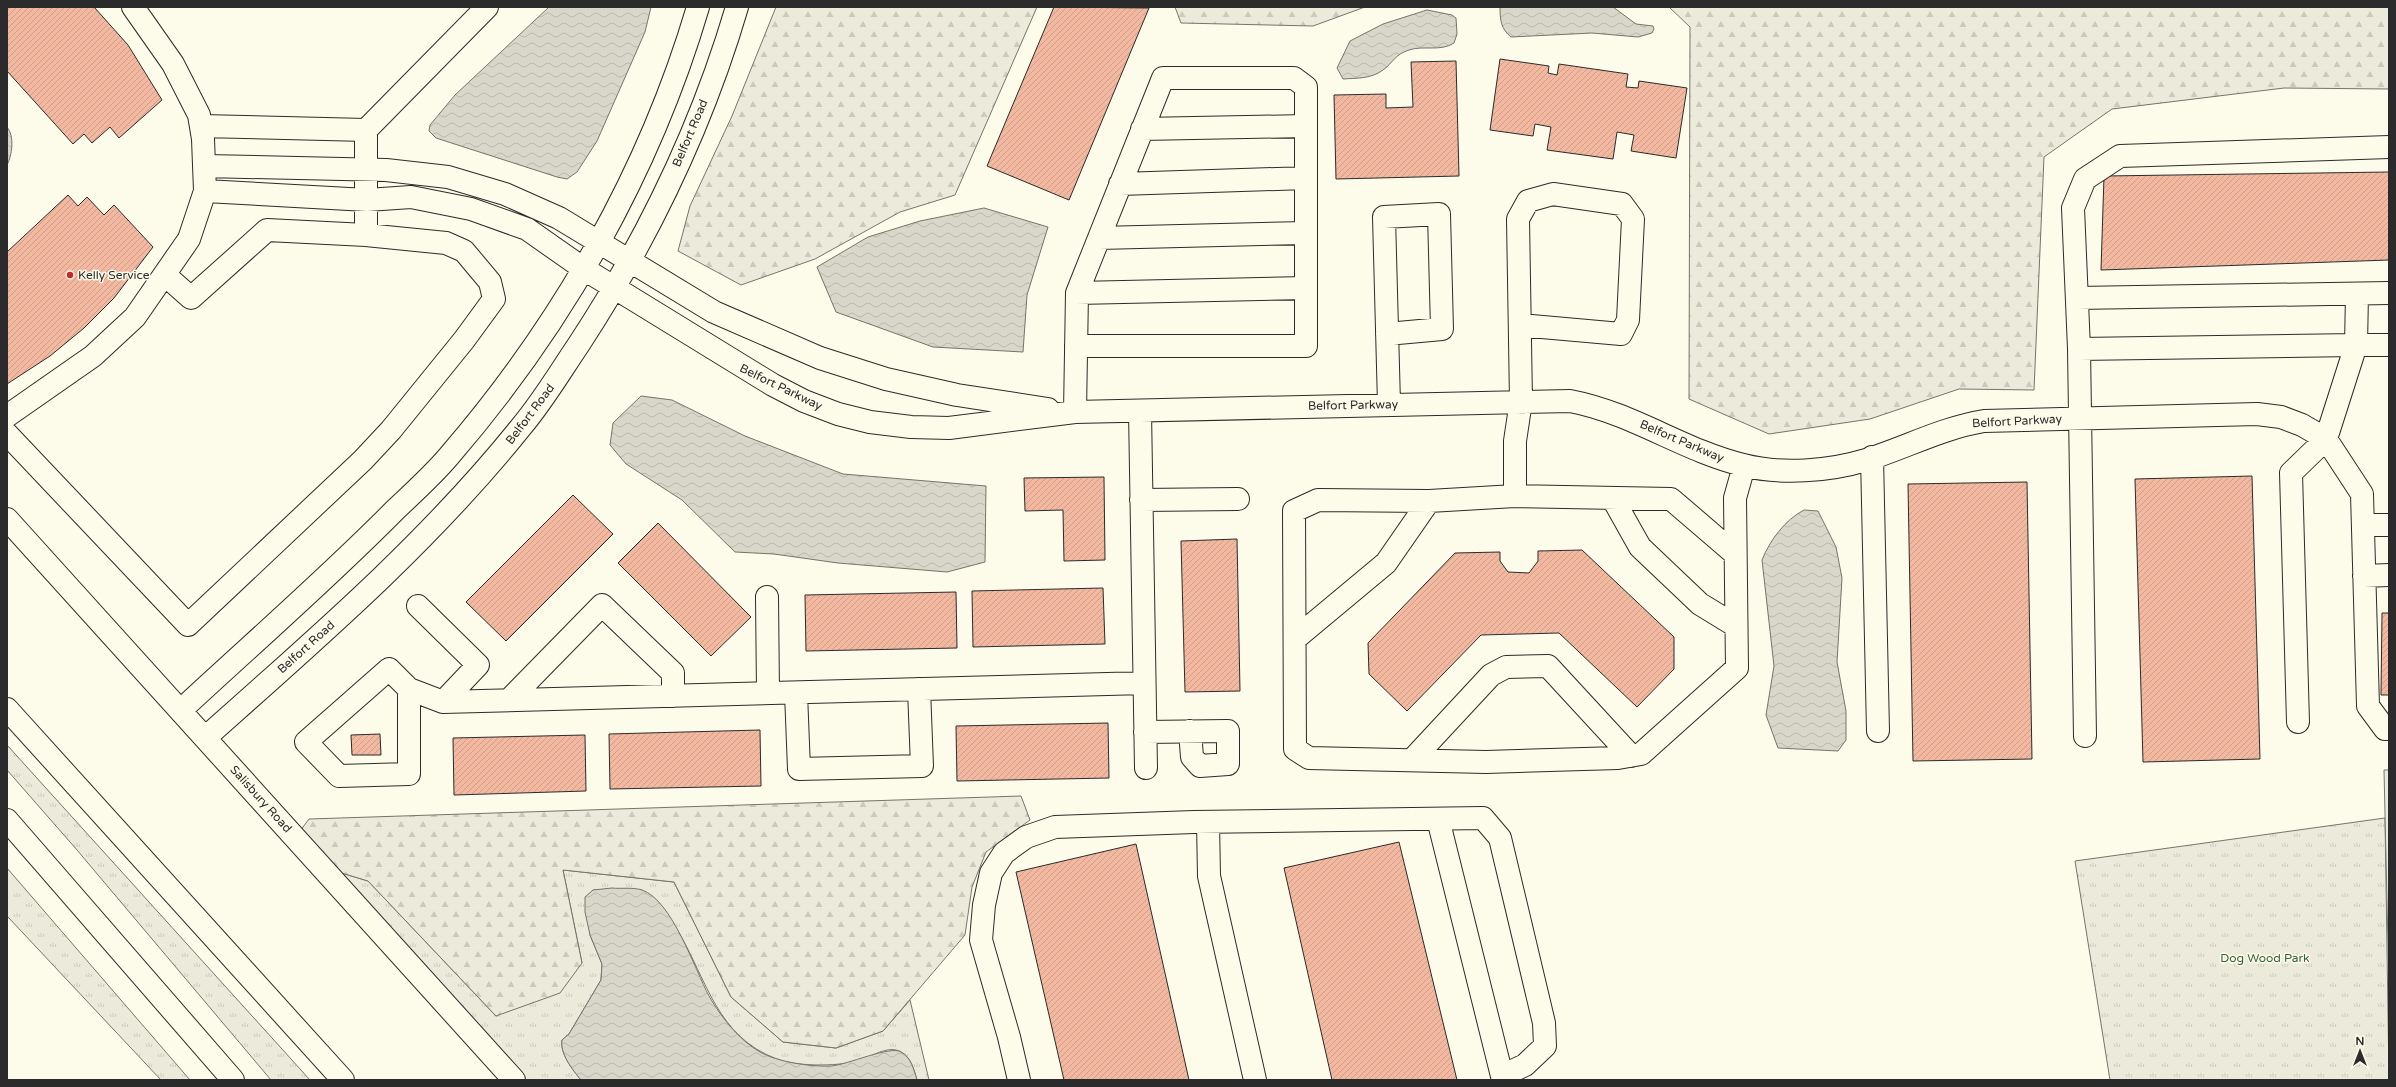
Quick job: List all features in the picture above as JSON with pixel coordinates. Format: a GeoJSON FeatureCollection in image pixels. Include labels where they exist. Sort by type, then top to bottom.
{"type":"FeatureCollection","features":[{"type":"Feature","properties":{"kind":"main road"},"geometry":{"type":"LineString","coordinates":[[7,416],[93,356],[135,317],[189,239],[204,191],[204,166],[199,114],[173,64],[132,7]]}},
{"type":"Feature","properties":{"kind":"main road"},"geometry":{"type":"LineString","coordinates":[[366,235],[366,130],[487,7]]}},
{"type":"Feature","properties":{"kind":"main road"},"geometry":{"type":"LineString","coordinates":[[180,710],[355,551],[448,457],[520,369],[584,269],[632,183],[654,133],[688,43],[698,7]]}},
{"type":"Feature","properties":{"kind":"main road","name":"Belfort Road"},"geometry":{"type":"LineString","coordinates":[[206,737],[381,578],[475,482],[522,427],[546,394],[615,288],[630,262],[676,167],[723,54],[737,7]]}},
{"type":"Feature","properties":{"kind":"main road"},"geometry":{"type":"LineString","coordinates":[[1075,412],[1076,346],[1077,293],[1163,78],[1294,78],[1306,87],[1306,346],[1076,346]]}},
{"type":"Feature","properties":{"kind":"main road"},"geometry":{"type":"LineString","coordinates":[[201,126],[366,130]]}},
{"type":"Feature","properties":{"kind":"main road"},"geometry":{"type":"LineString","coordinates":[[1142,129],[1306,126]]}},
{"type":"Feature","properties":{"kind":"main road"},"geometry":{"type":"LineString","coordinates":[[2085,736],[2079,349],[2073,208],[2085,179],[2120,156],[2389,147]]}},
{"type":"Feature","properties":{"kind":"main road","name":"Belfort Parkway"},"geometry":{"type":"LineString","coordinates":[[204,166],[367,170],[448,177],[505,194],[559,218],[714,312],[784,344],[852,369],[957,395],[1075,412]]}},
{"type":"Feature","properties":{"kind":"main road"},"geometry":{"type":"LineString","coordinates":[[1120,184],[1306,178]]}},
{"type":"Feature","properties":{"kind":"main road","name":"Belfort Parkway"},"geometry":{"type":"LineString","coordinates":[[204,191],[366,200],[411,197],[471,209],[526,229],[584,269],[742,368],[804,401],[838,414],[870,422],[911,427],[949,428],[1075,412],[1570,401],[1595,405],[1625,416],[1711,456],[1744,466],[1807,470],[1872,458],[1959,426],[1984,422],[2079,418],[2257,414],[2281,417],[2302,425],[2326,440]]}},
{"type":"Feature","properties":{"kind":"main road"},"geometry":{"type":"LineString","coordinates":[[1515,496],[1515,441],[1520,401],[1518,219],[1528,201],[1553,194],[1622,204],[1633,218],[1628,320],[1621,334],[1520,324]]}},
{"type":"Feature","properties":{"kind":"main road"},"geometry":{"type":"LineString","coordinates":[[1387,334],[1442,329],[1438,214],[1384,217],[1387,334],[1389,404]]}},
{"type":"Feature","properties":{"kind":"main road"},"geometry":{"type":"LineString","coordinates":[[7,434],[188,625],[363,460],[391,430],[464,340],[494,298],[490,282],[464,251],[446,243],[366,235],[267,230],[191,298],[165,275]]}},
{"type":"Feature","properties":{"kind":"main road"},"geometry":{"type":"LineString","coordinates":[[1099,238],[1306,233]]}},
{"type":"Feature","properties":{"kind":"main road"},"geometry":{"type":"LineString","coordinates":[[1077,293],[1306,288]]}},
{"type":"Feature","properties":{"kind":"main road"},"geometry":{"type":"LineString","coordinates":[[2077,298],[2389,293]]}},
{"type":"Feature","properties":{"kind":"main road"},"geometry":{"type":"LineString","coordinates":[[2298,722],[2291,473],[2326,440],[2356,345],[2357,294]]}},
{"type":"Feature","properties":{"kind":"main road"},"geometry":{"type":"LineString","coordinates":[[2079,349],[2389,345]]}},
{"type":"Feature","properties":{"kind":"main road"},"geometry":{"type":"LineString","coordinates":[[1140,411],[1146,768]]}},
{"type":"Feature","properties":{"kind":"main road"},"geometry":{"type":"LineString","coordinates":[[2326,440],[2362,494],[2368,706],[2385,729],[2389,729]]}},
{"type":"Feature","properties":{"kind":"main road"},"geometry":{"type":"LineString","coordinates":[[1872,458],[1878,731]]}},
{"type":"Feature","properties":{"kind":"main road"},"geometry":{"type":"LineString","coordinates":[[1736,554],[1671,499],[1515,496],[1429,501],[1318,500],[1294,511],[1296,638],[1295,749],[1310,758],[1486,762],[1631,756],[1641,754],[1737,668],[1736,626],[1736,554],[1735,498],[1744,466]]}},
{"type":"Feature","properties":{"kind":"main road"},"geometry":{"type":"LineString","coordinates":[[1141,500],[1238,499]]}},
{"type":"Feature","properties":{"kind":"main road"},"geometry":{"type":"LineString","coordinates":[[1613,499],[1640,547],[1700,604],[1736,626]]}},
{"type":"Feature","properties":{"kind":"main road"},"geometry":{"type":"LineString","coordinates":[[1296,638],[1386,563],[1429,501]]}},
{"type":"Feature","properties":{"kind":"main road","name":"Salisbury Road"},"geometry":{"type":"LineString","coordinates":[[7,519],[206,737],[514,1080]]}},
{"type":"Feature","properties":{"kind":"main road"},"geometry":{"type":"LineString","coordinates":[[2362,525],[2389,525]]}},
{"type":"Feature","properties":{"kind":"main road"},"geometry":{"type":"LineString","coordinates":[[2364,576],[2389,575]]}},
{"type":"Feature","properties":{"kind":"main road"},"geometry":{"type":"LineString","coordinates":[[767,597],[768,694]]}},
{"type":"Feature","properties":{"kind":"main road"},"geometry":{"type":"LineString","coordinates":[[509,700],[602,604],[673,673],[673,696]]}},
{"type":"Feature","properties":{"kind":"main road"},"geometry":{"type":"LineString","coordinates":[[418,606],[478,665],[443,702]]}},
{"type":"Feature","properties":{"kind":"main road"},"geometry":{"type":"LineString","coordinates":[[1412,760],[1491,675],[1506,667],[1548,666],[1631,756]]}},
{"type":"Feature","properties":{"kind":"main road"},"geometry":{"type":"LineString","coordinates":[[409,689],[409,774],[339,776],[306,742],[389,669],[409,689],[443,702],[1144,683]]}},
{"type":"Feature","properties":{"kind":"main road"},"geometry":{"type":"LineString","coordinates":[[796,692],[799,769],[922,766],[919,689]]}},
{"type":"Feature","properties":{"kind":"main road"},"geometry":{"type":"LineString","coordinates":[[7,709],[343,1080]]}},
{"type":"Feature","properties":{"kind":"main road"},"geometry":{"type":"LineString","coordinates":[[1145,732],[1190,731]]}},
{"type":"Feature","properties":{"kind":"main road"},"geometry":{"type":"LineString","coordinates":[[1019,1080],[1009,1037],[981,940],[984,905],[991,873],[1004,853],[1026,837],[1055,827],[1208,822],[1483,818],[1500,838],[1544,1023],[1545,1046],[1525,1065],[1503,1078],[1438,819]]}},
{"type":"Feature","properties":{"kind":"main road"},"geometry":{"type":"LineString","coordinates":[[7,820],[233,1080]]}},
{"type":"Feature","properties":{"kind":"main road"},"geometry":{"type":"LineString","coordinates":[[1208,822],[1209,876],[1255,1080]]}},
{"type":"Feature","properties":{"kind":"green space"},"geometry":{"type":"Polygon","coordinates":[[[776,7],[1037,7],[955,195],[900,212],[815,259],[741,285],[678,251],[690,206],[732,116],[776,7]]]}},
{"type":"Feature","properties":{"kind":"green space"},"geometry":{"type":"Polygon","coordinates":[[[1175,7],[1365,7],[1313,26],[1181,23],[1175,7]]]}},
{"type":"Feature","properties":{"kind":"green space"},"geometry":{"type":"Polygon","coordinates":[[[1669,7],[2389,7],[2389,89],[2284,88],[2112,109],[2044,157],[2034,390],[1959,389],[1870,419],[1769,434],[1689,399],[1690,27],[1669,7]]]}},
{"type":"Feature","properties":{"kind":"green space"},"geometry":{"type":"Polygon","coordinates":[[[7,745],[310,1080],[271,1080],[77,850],[7,770],[7,745]]]}},
{"type":"Feature","properties":{"kind":"green space"},"geometry":{"type":"Polygon","coordinates":[[[2384,770],[2389,770],[2389,990],[2384,770]]]}},
{"type":"Feature","properties":{"kind":"green space"},"geometry":{"type":"Polygon","coordinates":[[[1021,796],[1030,820],[986,852],[972,887],[965,935],[883,1031],[836,1048],[783,1042],[731,997],[674,882],[563,870],[582,963],[560,993],[496,1016],[368,881],[335,871],[300,831],[309,819],[1021,796]]]}},
{"type":"Feature","properties":{"kind":"green space","name":"Dog Wood Park"},"geometry":{"type":"Polygon","coordinates":[[[2385,818],[2389,1080],[2110,1080],[2075,861],[2385,818]]]}},
{"type":"Feature","properties":{"kind":"green space"},"geometry":{"type":"Polygon","coordinates":[[[7,868],[190,1080],[161,1080],[7,916],[7,868]]]}},
{"type":"Feature","properties":{"kind":"green space"},"geometry":{"type":"Polygon","coordinates":[[[563,870],[674,882],[731,997],[783,1042],[836,1048],[883,1031],[910,1000],[929,1080],[917,1080],[910,1060],[897,1050],[882,1051],[864,1059],[844,1064],[808,1065],[786,1062],[757,1049],[740,1037],[727,1022],[706,987],[678,931],[666,915],[642,890],[593,890],[590,935],[602,964],[601,980],[569,1034],[562,1040],[565,1056],[581,1080],[525,1080],[335,871],[368,881],[496,1016],[582,963],[563,870]]]}},
{"type":"Feature","properties":{"kind":"water"},"geometry":{"type":"Polygon","coordinates":[[[549,7],[651,7],[645,32],[597,141],[577,172],[567,179],[557,177],[436,138],[429,131],[430,125],[455,95],[549,7]]]}},
{"type":"Feature","properties":{"kind":"water"},"geometry":{"type":"Polygon","coordinates":[[[1500,7],[1613,7],[1636,24],[1653,26],[1654,29],[1652,33],[1638,37],[1592,33],[1511,37],[1505,31],[1502,24],[1500,7]]]}},
{"type":"Feature","properties":{"kind":"water"},"geometry":{"type":"Polygon","coordinates":[[[1427,10],[1452,15],[1456,18],[1457,34],[1454,43],[1449,46],[1438,48],[1420,48],[1409,50],[1397,56],[1387,67],[1374,75],[1364,78],[1343,79],[1337,68],[1350,41],[1383,24],[1427,10]]]}},
{"type":"Feature","properties":{"kind":"water"},"geometry":{"type":"Polygon","coordinates":[[[7,127],[10,131],[12,146],[7,165],[7,127]]]}},
{"type":"Feature","properties":{"kind":"water"},"geometry":{"type":"Polygon","coordinates":[[[984,208],[1048,227],[1027,295],[1023,352],[933,347],[836,312],[817,267],[868,237],[920,221],[984,208]]]}},
{"type":"Feature","properties":{"kind":"water"},"geometry":{"type":"Polygon","coordinates":[[[641,396],[672,400],[745,436],[843,474],[986,486],[985,562],[947,572],[838,563],[774,554],[735,552],[682,500],[626,464],[610,445],[613,423],[641,396]]]}},
{"type":"Feature","properties":{"kind":"water"},"geometry":{"type":"Polygon","coordinates":[[[1804,510],[1818,511],[1836,547],[1842,578],[1837,662],[1846,711],[1846,740],[1838,751],[1778,748],[1766,715],[1774,666],[1762,560],[1769,545],[1784,525],[1804,510]]]}},
{"type":"Feature","properties":{"kind":"water"},"geometry":{"type":"Polygon","coordinates":[[[612,888],[642,890],[653,896],[663,907],[682,937],[709,996],[719,1012],[738,1035],[752,1047],[775,1059],[804,1065],[823,1066],[838,1065],[888,1051],[901,1052],[912,1064],[917,1080],[581,1080],[567,1061],[563,1051],[562,1040],[569,1034],[601,980],[602,964],[590,935],[585,912],[585,897],[593,890],[612,888]]]}},
{"type":"Feature","properties":{"kind":"building"},"geometry":{"type":"Polygon","coordinates":[[[7,7],[94,7],[128,45],[162,100],[119,138],[110,127],[92,143],[84,134],[73,144],[7,71],[7,7]]]}},
{"type":"Feature","properties":{"kind":"building"},"geometry":{"type":"Polygon","coordinates":[[[1054,7],[1149,8],[1069,200],[987,166],[1054,7]]]}},
{"type":"Feature","properties":{"kind":"building"},"geometry":{"type":"Polygon","coordinates":[[[1500,59],[1549,66],[1548,73],[1557,75],[1559,64],[1628,74],[1626,87],[1638,88],[1639,81],[1687,88],[1676,158],[1631,151],[1634,135],[1617,132],[1613,159],[1547,150],[1551,127],[1535,124],[1533,136],[1490,130],[1500,59]]]}},
{"type":"Feature","properties":{"kind":"building"},"geometry":{"type":"Polygon","coordinates":[[[1456,61],[1459,176],[1336,179],[1334,95],[1386,94],[1386,108],[1413,107],[1411,62],[1456,61]]]}},
{"type":"Feature","properties":{"kind":"building"},"geometry":{"type":"Polygon","coordinates":[[[2389,172],[2389,260],[2101,270],[2104,176],[2389,172]]]}},
{"type":"Feature","properties":{"kind":"building","name":"Kelly Service"},"geometry":{"type":"Polygon","coordinates":[[[68,195],[78,206],[87,197],[104,215],[114,205],[153,247],[114,298],[84,328],[50,356],[7,384],[7,252],[68,195]]]}},
{"type":"Feature","properties":{"kind":"building"},"geometry":{"type":"Polygon","coordinates":[[[2252,476],[2260,759],[2143,762],[2135,479],[2252,476]]]}},
{"type":"Feature","properties":{"kind":"building"},"geometry":{"type":"Polygon","coordinates":[[[1104,477],[1105,560],[1064,561],[1063,510],[1025,511],[1024,478],[1104,477]]]}},
{"type":"Feature","properties":{"kind":"building"},"geometry":{"type":"Polygon","coordinates":[[[2027,482],[2032,759],[1913,761],[1908,484],[2027,482]]]}},
{"type":"Feature","properties":{"kind":"building"},"geometry":{"type":"Polygon","coordinates":[[[573,495],[613,534],[506,641],[466,602],[573,495]]]}},
{"type":"Feature","properties":{"kind":"building"},"geometry":{"type":"Polygon","coordinates":[[[658,523],[751,617],[711,656],[618,563],[658,523]]]}},
{"type":"Feature","properties":{"kind":"building"},"geometry":{"type":"Polygon","coordinates":[[[1237,539],[1240,691],[1185,692],[1181,541],[1237,539]]]}},
{"type":"Feature","properties":{"kind":"building"},"geometry":{"type":"Polygon","coordinates":[[[1582,550],[1674,637],[1674,669],[1637,707],[1559,633],[1481,635],[1407,711],[1369,674],[1368,643],[1455,553],[1500,552],[1500,561],[1508,572],[1529,573],[1538,561],[1538,551],[1582,550]]]}},
{"type":"Feature","properties":{"kind":"building"},"geometry":{"type":"Polygon","coordinates":[[[1103,588],[1105,644],[973,647],[972,591],[1103,588]]]}},
{"type":"Feature","properties":{"kind":"building"},"geometry":{"type":"Polygon","coordinates":[[[956,592],[957,648],[806,651],[805,595],[956,592]]]}},
{"type":"Feature","properties":{"kind":"building"},"geometry":{"type":"Polygon","coordinates":[[[2382,613],[2389,613],[2389,695],[2381,695],[2382,613]]]}},
{"type":"Feature","properties":{"kind":"building"},"geometry":{"type":"Polygon","coordinates":[[[1108,723],[1109,778],[957,781],[956,726],[1108,723]]]}},
{"type":"Feature","properties":{"kind":"building"},"geometry":{"type":"Polygon","coordinates":[[[760,730],[761,786],[610,789],[609,734],[760,730]]]}},
{"type":"Feature","properties":{"kind":"building"},"geometry":{"type":"Polygon","coordinates":[[[380,734],[381,755],[352,755],[351,735],[380,734]]]}},
{"type":"Feature","properties":{"kind":"building"},"geometry":{"type":"Polygon","coordinates":[[[585,735],[586,791],[454,795],[453,738],[585,735]]]}},
{"type":"Feature","properties":{"kind":"building"},"geometry":{"type":"Polygon","coordinates":[[[1399,842],[1457,1080],[1332,1080],[1284,868],[1399,842]]]}},
{"type":"Feature","properties":{"kind":"building"},"geometry":{"type":"Polygon","coordinates":[[[1136,844],[1189,1080],[1064,1080],[1016,872],[1136,844]]]}},
{"type":"Feature","properties":{"kind":"place","name":"Kelly Service"},"geometry":{"type":"Point","coordinates":[70,275]}}]}
